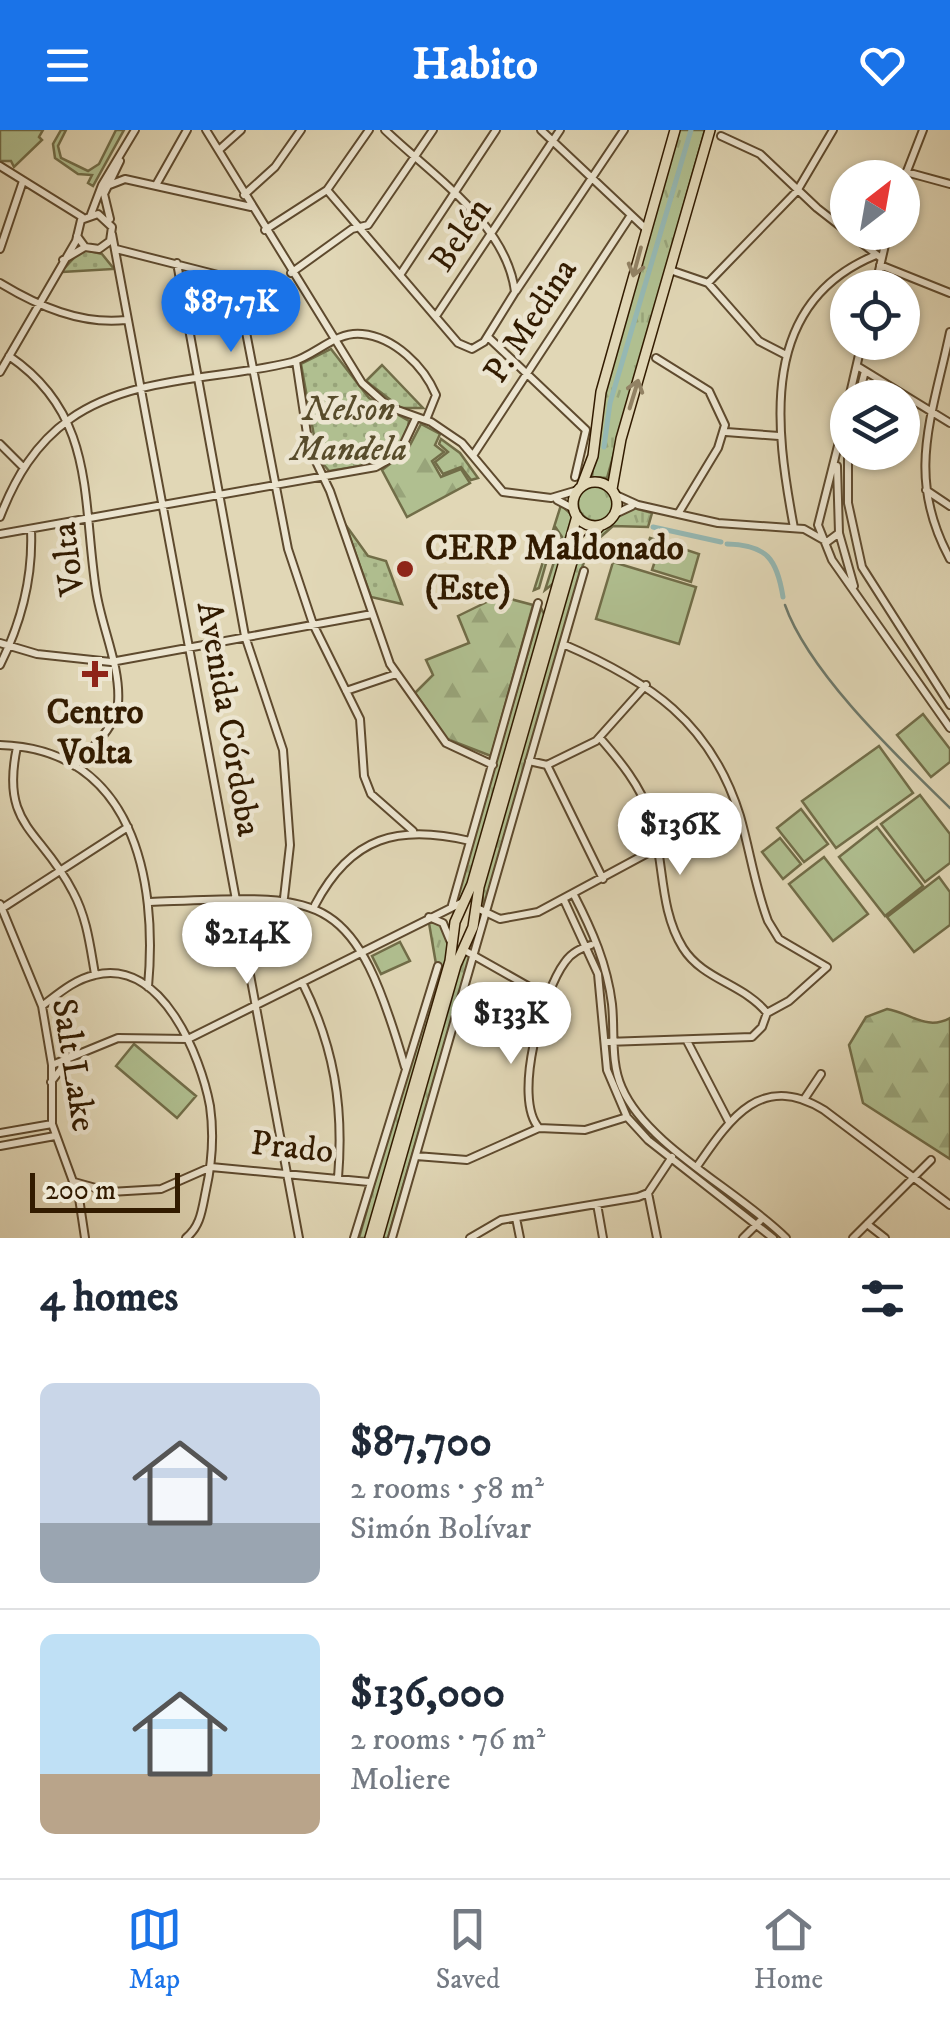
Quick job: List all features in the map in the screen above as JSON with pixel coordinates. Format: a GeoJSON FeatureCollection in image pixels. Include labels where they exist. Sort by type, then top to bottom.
{"type":"FeatureCollection","features":[{"type":"Feature","properties":{"kind":"main road"},"geometry":{"type":"LineString","coordinates":[[374,1238],[450,961],[450,940],[472,884],[575,513],[578,484],[593,456],[601,392],[675,130]]}},
{"type":"Feature","properties":{"kind":"main road"},"geometry":{"type":"LineString","coordinates":[[374,1238],[469,951],[481,910],[479,887],[574,555],[615,514],[620,439],[710,130]]}},
{"type":"Feature","properties":{"kind":"main road"},"geometry":{"type":"LineString","coordinates":[[578,484],[594,481],[614,492]]}},
{"type":"Feature","properties":{"kind":"main road"},"geometry":{"type":"LineString","coordinates":[[575,513],[587,524],[600,526]]}},
{"type":"Feature","properties":{"kind":"main road"},"geometry":{"type":"LineString","coordinates":[[463,902],[481,910]]}},
{"type":"Feature","properties":{"kind":"main road"},"geometry":{"type":"LineString","coordinates":[[450,940],[469,951]]}},
{"type":"Feature","properties":{"kind":"street"},"geometry":{"type":"LineString","coordinates":[[0,372],[135,130]]}},
{"type":"Feature","properties":{"kind":"street"},"geometry":{"type":"LineString","coordinates":[[156,186],[187,130]]}},
{"type":"Feature","properties":{"kind":"street"},"geometry":{"type":"LineString","coordinates":[[206,130],[333,342],[371,393],[426,420],[474,454],[500,490],[551,498],[575,513]]}},
{"type":"Feature","properties":{"kind":"street"},"geometry":{"type":"LineString","coordinates":[[218,150],[240,130]]}},
{"type":"Feature","properties":{"kind":"street"},"geometry":{"type":"LineString","coordinates":[[232,202],[275,167],[301,130]]}},
{"type":"Feature","properties":{"kind":"street"},"geometry":{"type":"LineString","coordinates":[[265,230],[327,190],[369,130]]}},
{"type":"Feature","properties":{"kind":"street"},"geometry":{"type":"LineString","coordinates":[[385,130],[492,234],[509,260],[515,292]]}},
{"type":"Feature","properties":{"kind":"street"},"geometry":{"type":"LineString","coordinates":[[291,273],[372,222],[433,130]]}},
{"type":"Feature","properties":{"kind":"street"},"geometry":{"type":"LineString","coordinates":[[400,275],[496,130]]}},
{"type":"Feature","properties":{"kind":"street"},"geometry":{"type":"LineString","coordinates":[[541,130],[646,229]]}},
{"type":"Feature","properties":{"kind":"street","name":"Belén"},"geometry":{"type":"LineString","coordinates":[[436,316],[560,130]]}},
{"type":"Feature","properties":{"kind":"street"},"geometry":{"type":"LineString","coordinates":[[327,190],[465,348],[475,348],[488,337],[624,130]]}},
{"type":"Feature","properties":{"kind":"street"},"geometry":{"type":"LineString","coordinates":[[734,139],[740,130]]}},
{"type":"Feature","properties":{"kind":"street"},"geometry":{"type":"LineString","coordinates":[[708,283],[797,191],[833,130]]}},
{"type":"Feature","properties":{"kind":"street"},"geometry":{"type":"LineString","coordinates":[[911,160],[924,130]]}},
{"type":"Feature","properties":{"kind":"street"},"geometry":{"type":"LineString","coordinates":[[721,136],[760,154],[797,191],[879,259],[950,294]]}},
{"type":"Feature","properties":{"kind":"street"},"geometry":{"type":"LineString","coordinates":[[107,186],[121,155]]}},
{"type":"Feature","properties":{"kind":"street"},"geometry":{"type":"LineString","coordinates":[[0,168],[84,218],[104,216],[112,230],[99,249]]}},
{"type":"Feature","properties":{"kind":"street"},"geometry":{"type":"LineString","coordinates":[[920,176],[950,184]]}},
{"type":"Feature","properties":{"kind":"street"},"geometry":{"type":"LineString","coordinates":[[107,186],[125,178],[251,207]]}},
{"type":"Feature","properties":{"kind":"street"},"geometry":{"type":"LineString","coordinates":[[0,249],[23,183]]}},
{"type":"Feature","properties":{"kind":"street","name":"Avenida Córdoba"},"geometry":{"type":"LineString","coordinates":[[107,186],[104,198],[126,320],[192,648],[234,898],[299,1238]]}},
{"type":"Feature","properties":{"kind":"street","name":"P. Medina"},"geometry":{"type":"LineString","coordinates":[[474,454],[631,215]]}},
{"type":"Feature","properties":{"kind":"street"},"geometry":{"type":"LineString","coordinates":[[78,236],[85,246],[112,254],[117,268]]}},
{"type":"Feature","properties":{"kind":"street"},"geometry":{"type":"LineString","coordinates":[[62,260],[85,246]]}},
{"type":"Feature","properties":{"kind":"street"},"geometry":{"type":"LineString","coordinates":[[116,249],[218,274],[233,288],[243,307],[288,549],[314,624],[360,719],[364,776],[371,794],[413,831]]}},
{"type":"Feature","properties":{"kind":"street"},"geometry":{"type":"LineString","coordinates":[[877,270],[882,250]]}},
{"type":"Feature","properties":{"kind":"street"},"geometry":{"type":"LineString","coordinates":[[794,528],[779,436],[779,395],[786,355],[822,287],[879,259]]}},
{"type":"Feature","properties":{"kind":"street"},"geometry":{"type":"LineString","coordinates":[[177,263],[245,636],[283,750],[290,846],[284,898]]}},
{"type":"Feature","properties":{"kind":"street"},"geometry":{"type":"LineString","coordinates":[[670,270],[708,283],[759,341],[786,355]]}},
{"type":"Feature","properties":{"kind":"street"},"geometry":{"type":"LineString","coordinates":[[0,284],[38,304],[79,318],[126,320]]}},
{"type":"Feature","properties":{"kind":"street"},"geometry":{"type":"LineString","coordinates":[[950,332],[947,364],[931,412],[924,451],[925,490],[935,528],[950,559]]}},
{"type":"Feature","properties":{"kind":"street"},"geometry":{"type":"LineString","coordinates":[[0,518],[23,467],[68,421],[105,401],[296,361],[350,334],[367,334],[410,358],[436,395],[426,420]]}},
{"type":"Feature","properties":{"kind":"street"},"geometry":{"type":"LineString","coordinates":[[488,337],[588,432],[578,484],[551,498]]}},
{"type":"Feature","properties":{"kind":"street","name":"Volta"},"geometry":{"type":"LineString","coordinates":[[9,356],[44,384],[68,421],[81,459],[96,591],[117,683],[116,716],[75,766]]}},
{"type":"Feature","properties":{"kind":"street"},"geometry":{"type":"LineString","coordinates":[[656,358],[709,390],[720,408],[726,432],[678,514]]}},
{"type":"Feature","properties":{"kind":"street"},"geometry":{"type":"LineString","coordinates":[[854,380],[858,360]]}},
{"type":"Feature","properties":{"kind":"street"},"geometry":{"type":"LineString","coordinates":[[296,361],[309,446],[396,674],[446,743],[493,765]]}},
{"type":"Feature","properties":{"kind":"street"},"geometry":{"type":"LineString","coordinates":[[857,366],[950,424]]}},
{"type":"Feature","properties":{"kind":"street"},"geometry":{"type":"LineString","coordinates":[[863,380],[866,371]]}},
{"type":"Feature","properties":{"kind":"street"},"geometry":{"type":"LineString","coordinates":[[0,534],[322,476],[392,459],[404,447],[416,418]]}},
{"type":"Feature","properties":{"kind":"street"},"geometry":{"type":"LineString","coordinates":[[726,432],[779,436]]}},
{"type":"Feature","properties":{"kind":"street"},"geometry":{"type":"LineString","coordinates":[[0,444],[23,467]]}},
{"type":"Feature","properties":{"kind":"street"},"geometry":{"type":"LineString","coordinates":[[821,540],[820,517],[832,470]]}},
{"type":"Feature","properties":{"kind":"street"},"geometry":{"type":"LineString","coordinates":[[837,470],[839,533],[859,598]]}},
{"type":"Feature","properties":{"kind":"street"},"geometry":{"type":"LineString","coordinates":[[848,470],[848,502],[862,568],[950,705]]}},
{"type":"Feature","properties":{"kind":"street"},"geometry":{"type":"LineString","coordinates":[[925,490],[950,506]]}},
{"type":"Feature","properties":{"kind":"street"},"geometry":{"type":"LineString","coordinates":[[614,492],[638,506],[736,526],[804,529],[821,540],[950,728]]}},
{"type":"Feature","properties":{"kind":"street"},"geometry":{"type":"LineString","coordinates":[[615,514],[638,506]]}},
{"type":"Feature","properties":{"kind":"street"},"geometry":{"type":"LineString","coordinates":[[820,517],[837,521]]}},
{"type":"Feature","properties":{"kind":"street"},"geometry":{"type":"LineString","coordinates":[[804,529],[820,517]]}},
{"type":"Feature","properties":{"kind":"street"},"geometry":{"type":"LineString","coordinates":[[0,665],[30,576],[32,530]]}},
{"type":"Feature","properties":{"kind":"street"},"geometry":{"type":"LineString","coordinates":[[821,540],[833,541],[839,533]]}},
{"type":"Feature","properties":{"kind":"street"},"geometry":{"type":"LineString","coordinates":[[584,571],[481,910],[500,919],[520,919],[738,810]]}},
{"type":"Feature","properties":{"kind":"street"},"geometry":{"type":"LineString","coordinates":[[452,906],[538,603]]}},
{"type":"Feature","properties":{"kind":"street"},"geometry":{"type":"LineString","coordinates":[[0,643],[110,662],[372,614]]}},
{"type":"Feature","properties":{"kind":"street"},"geometry":{"type":"LineString","coordinates":[[564,644],[646,686],[682,713],[726,778],[768,921],[780,939],[827,967],[790,1001],[767,1013],[762,1027],[752,1037],[610,1042]]}},
{"type":"Feature","properties":{"kind":"street"},"geometry":{"type":"LineString","coordinates":[[346,692],[396,674]]}},
{"type":"Feature","properties":{"kind":"street"},"geometry":{"type":"LineString","coordinates":[[916,683],[928,676]]}},
{"type":"Feature","properties":{"kind":"street"},"geometry":{"type":"LineString","coordinates":[[529,761],[546,766],[600,738],[646,686]]}},
{"type":"Feature","properties":{"kind":"street"},"geometry":{"type":"LineString","coordinates":[[600,738],[636,786],[650,814],[666,904],[685,952],[767,1013]]}},
{"type":"Feature","properties":{"kind":"street"},"geometry":{"type":"LineString","coordinates":[[0,745],[75,766],[104,790],[128,827],[150,902],[148,987]]}},
{"type":"Feature","properties":{"kind":"street"},"geometry":{"type":"LineString","coordinates":[[17,747],[4,777],[5,801],[60,871],[82,911],[95,974]]}},
{"type":"Feature","properties":{"kind":"street"},"geometry":{"type":"LineString","coordinates":[[546,766],[603,879]]}},
{"type":"Feature","properties":{"kind":"street"},"geometry":{"type":"LineString","coordinates":[[1,907],[128,827]]}},
{"type":"Feature","properties":{"kind":"street"},"geometry":{"type":"LineString","coordinates":[[314,905],[328,882],[351,859],[389,837],[413,831],[470,840]]}},
{"type":"Feature","properties":{"kind":"street"},"geometry":{"type":"LineString","coordinates":[[574,895],[611,997],[610,1080],[627,1116],[761,1220]]}},
{"type":"Feature","properties":{"kind":"street"},"geometry":{"type":"LineString","coordinates":[[150,902],[284,898],[314,905],[349,933],[362,952],[389,1009],[406,1066]]}},
{"type":"Feature","properties":{"kind":"street"},"geometry":{"type":"LineString","coordinates":[[564,900],[592,944]]}},
{"type":"Feature","properties":{"kind":"street"},"geometry":{"type":"LineString","coordinates":[[58,1064],[72,1055],[132,1036],[188,1039],[463,902]]}},
{"type":"Feature","properties":{"kind":"street","name":"Salt Lake"},"geometry":{"type":"LineString","coordinates":[[1,907],[42,1006],[58,1064],[52,1082],[52,1124],[79,1198],[85,1238]]}},
{"type":"Feature","properties":{"kind":"street"},"geometry":{"type":"LineString","coordinates":[[429,917],[440,920],[450,940]]}},
{"type":"Feature","properties":{"kind":"street"},"geometry":{"type":"LineString","coordinates":[[538,1128],[528,1112],[525,1091],[549,998],[567,958],[592,944]]}},
{"type":"Feature","properties":{"kind":"street"},"geometry":{"type":"LineString","coordinates":[[392,1238],[469,951],[549,998]]}},
{"type":"Feature","properties":{"kind":"street"},"geometry":{"type":"LineString","coordinates":[[354,1238],[438,966]]}},
{"type":"Feature","properties":{"kind":"street"},"geometry":{"type":"LineString","coordinates":[[42,1006],[95,974],[111,973],[148,987],[188,1039],[210,1107],[210,1167],[198,1234],[186,1238]]}},
{"type":"Feature","properties":{"kind":"street"},"geometry":{"type":"LineString","coordinates":[[302,982],[327,1038],[338,1081],[338,1178]]}},
{"type":"Feature","properties":{"kind":"street"},"geometry":{"type":"LineString","coordinates":[[610,1042],[618,1078],[634,1111],[674,1154],[698,1165],[786,1238]]}},
{"type":"Feature","properties":{"kind":"street"},"geometry":{"type":"LineString","coordinates":[[687,1042],[729,1122]]}},
{"type":"Feature","properties":{"kind":"street"},"geometry":{"type":"LineString","coordinates":[[400,1046],[412,1045]]}},
{"type":"Feature","properties":{"kind":"street"},"geometry":{"type":"LineString","coordinates":[[805,1098],[821,1074]]}},
{"type":"Feature","properties":{"kind":"street"},"geometry":{"type":"LineString","coordinates":[[698,1165],[729,1122],[765,1098],[805,1098],[950,1205]]}},
{"type":"Feature","properties":{"kind":"street"},"geometry":{"type":"LineString","coordinates":[[416,1156],[467,1160],[538,1128],[585,1130],[627,1116]]}},
{"type":"Feature","properties":{"kind":"street"},"geometry":{"type":"LineString","coordinates":[[0,1133],[52,1124]]}},
{"type":"Feature","properties":{"kind":"street"},"geometry":{"type":"LineString","coordinates":[[0,1146],[55,1136]]}},
{"type":"Feature","properties":{"kind":"street"},"geometry":{"type":"LineString","coordinates":[[470,1238],[495,1221],[648,1193],[674,1154]]}},
{"type":"Feature","properties":{"kind":"street"},"geometry":{"type":"LineString","coordinates":[[853,1238],[931,1160]]}},
{"type":"Feature","properties":{"kind":"street"},"geometry":{"type":"LineString","coordinates":[[74,1182],[94,1189],[161,1189],[210,1167]]}},
{"type":"Feature","properties":{"kind":"street","name":"Prado"},"geometry":{"type":"LineString","coordinates":[[210,1167],[369,1182]]}},
{"type":"Feature","properties":{"kind":"street"},"geometry":{"type":"LineString","coordinates":[[79,1198],[94,1189]]}},
{"type":"Feature","properties":{"kind":"street"},"geometry":{"type":"LineString","coordinates":[[648,1193],[657,1238]]}},
{"type":"Feature","properties":{"kind":"street"},"geometry":{"type":"LineString","coordinates":[[597,1204],[603,1238]]}},
{"type":"Feature","properties":{"kind":"street"},"geometry":{"type":"LineString","coordinates":[[516,1218],[520,1238]]}},
{"type":"Feature","properties":{"kind":"street"},"geometry":{"type":"LineString","coordinates":[[743,1238],[761,1220]]}},
{"type":"Feature","properties":{"kind":"street"},"geometry":{"type":"LineString","coordinates":[[866,1224],[885,1238]]}},
{"type":"Feature","properties":{"kind":"street"},"geometry":{"type":"LineString","coordinates":[[756,1238],[768,1226]]}},
{"type":"Feature","properties":{"kind":"street"},"geometry":{"type":"LineString","coordinates":[[768,1226],[773,1238]]}},
{"type":"Feature","properties":{"kind":"green space"},"geometry":{"type":"Polygon","coordinates":[[[0,130],[43,130],[39,137],[42,140],[14,167],[11,161],[0,161],[0,130]]]}},
{"type":"Feature","properties":{"kind":"green space"},"geometry":{"type":"Polygon","coordinates":[[[61,130],[66,130],[58,146],[61,158],[88,171],[99,164],[116,130],[124,130],[93,186],[88,183],[92,175],[78,174],[55,158],[53,144],[61,130]]]}},
{"type":"Feature","properties":{"kind":"green space"},"geometry":{"type":"Polygon","coordinates":[[[678,130],[705,130],[607,478],[592,477],[598,415],[678,130]]]}},
{"type":"Feature","properties":{"kind":"green space"},"geometry":{"type":"Polygon","coordinates":[[[82,249],[102,254],[114,269],[61,272],[82,249]]]}},
{"type":"Feature","properties":{"kind":"green space","name":"Nelson Mandela"},"geometry":{"type":"Polygon","coordinates":[[[331,349],[369,398],[409,421],[406,435],[391,454],[368,464],[329,471],[318,458],[301,364],[331,349]]]}},
{"type":"Feature","properties":{"kind":"green space"},"geometry":{"type":"Polygon","coordinates":[[[382,365],[423,408],[401,408],[366,381],[382,365]]]}},
{"type":"Feature","properties":{"kind":"green space"},"geometry":{"type":"Polygon","coordinates":[[[421,424],[440,434],[435,445],[444,452],[432,461],[441,477],[461,469],[470,483],[407,517],[382,470],[407,451],[421,424]]]}},
{"type":"Feature","properties":{"kind":"green space"},"geometry":{"type":"Polygon","coordinates":[[[441,439],[460,453],[478,478],[471,480],[461,467],[443,474],[435,462],[448,452],[439,444],[441,439]]]}},
{"type":"Feature","properties":{"kind":"green space"},"geometry":{"type":"Polygon","coordinates":[[[596,485],[609,490],[614,503],[609,516],[596,521],[583,516],[578,503],[583,490],[596,485]]]}},
{"type":"Feature","properties":{"kind":"green space"},"geometry":{"type":"Polygon","coordinates":[[[561,505],[573,516],[554,583],[545,590],[562,537],[556,528],[539,588],[534,590],[561,505]]]}},
{"type":"Feature","properties":{"kind":"green space"},"geometry":{"type":"Polygon","coordinates":[[[634,508],[652,513],[648,527],[613,526],[588,548],[484,908],[482,887],[577,557],[611,521],[634,508]]]}},
{"type":"Feature","properties":{"kind":"green space"},"geometry":{"type":"Polygon","coordinates":[[[345,524],[368,556],[386,561],[402,604],[371,597],[345,524]]]}},
{"type":"Feature","properties":{"kind":"green space"},"geometry":{"type":"Polygon","coordinates":[[[650,538],[699,554],[691,582],[652,570],[659,549],[648,545],[650,538]]]}},
{"type":"Feature","properties":{"kind":"green space"},"geometry":{"type":"Polygon","coordinates":[[[613,562],[696,587],[679,644],[596,619],[613,562]]]}},
{"type":"Feature","properties":{"kind":"green space"},"geometry":{"type":"Polygon","coordinates":[[[499,596],[533,605],[491,756],[447,739],[415,693],[433,675],[426,660],[469,643],[458,616],[499,596]]]}},
{"type":"Feature","properties":{"kind":"green space"},"geometry":{"type":"Polygon","coordinates":[[[541,608],[545,616],[470,881],[459,901],[455,899],[541,608]]]}},
{"type":"Feature","properties":{"kind":"green space"},"geometry":{"type":"Polygon","coordinates":[[[923,714],[950,749],[950,762],[931,777],[897,735],[923,714]]]}},
{"type":"Feature","properties":{"kind":"green space"},"geometry":{"type":"Polygon","coordinates":[[[879,746],[913,793],[836,848],[802,801],[879,746]]]}},
{"type":"Feature","properties":{"kind":"green space"},"geometry":{"type":"Polygon","coordinates":[[[920,795],[950,834],[950,863],[925,882],[881,824],[920,795]]]}},
{"type":"Feature","properties":{"kind":"green space"},"geometry":{"type":"Polygon","coordinates":[[[801,809],[828,844],[804,862],[777,828],[801,809]]]}},
{"type":"Feature","properties":{"kind":"green space"},"geometry":{"type":"Polygon","coordinates":[[[877,827],[923,886],[885,916],[839,857],[877,827]]]}},
{"type":"Feature","properties":{"kind":"green space"},"geometry":{"type":"Polygon","coordinates":[[[780,838],[801,864],[783,879],[762,852],[780,838]]]}},
{"type":"Feature","properties":{"kind":"green space"},"geometry":{"type":"Polygon","coordinates":[[[824,857],[868,914],[833,941],[789,884],[824,857]]]}},
{"type":"Feature","properties":{"kind":"green space"},"geometry":{"type":"Polygon","coordinates":[[[939,877],[950,892],[950,925],[914,952],[887,917],[939,877]]]}},
{"type":"Feature","properties":{"kind":"green space"},"geometry":{"type":"Polygon","coordinates":[[[440,922],[448,938],[447,956],[368,1238],[359,1238],[436,964],[429,923],[440,922]]]}},
{"type":"Feature","properties":{"kind":"green space"},"geometry":{"type":"Polygon","coordinates":[[[400,942],[410,961],[381,974],[372,956],[400,942]]]}},
{"type":"Feature","properties":{"kind":"green space"},"geometry":{"type":"Polygon","coordinates":[[[471,955],[388,1238],[381,1238],[456,972],[464,956],[471,955]]]}},
{"type":"Feature","properties":{"kind":"green space"},"geometry":{"type":"Polygon","coordinates":[[[887,1009],[933,1023],[950,1018],[950,1159],[863,1103],[849,1045],[866,1017],[887,1009]]]}},
{"type":"Feature","properties":{"kind":"green space"},"geometry":{"type":"Polygon","coordinates":[[[134,1044],[196,1096],[177,1118],[116,1066],[134,1044]]]}},
{"type":"Feature","properties":{"kind":"waterway"},"geometry":{"type":"LineString","coordinates":[[604,447],[610,403],[691,130]]}},
{"type":"Feature","properties":{"kind":"waterway"},"geometry":{"type":"LineString","coordinates":[[653,527],[721,542]]}},
{"type":"Feature","properties":{"kind":"waterway"},"geometry":{"type":"LineString","coordinates":[[727,544],[752,547],[768,557],[783,597]]}},
{"type":"Feature","properties":{"kind":"waterway"},"geometry":{"type":"LineString","coordinates":[[785,605],[797,631],[834,686],[950,808]]}},
{"type":"Feature","properties":{"kind":"place","name":"CERP Maldonado (Este)"},"geometry":{"type":"Point","coordinates":[405,569]}},
{"type":"Feature","properties":{"kind":"place","name":"Centro Volta"},"geometry":{"type":"Point","coordinates":[95,674]}}]}
